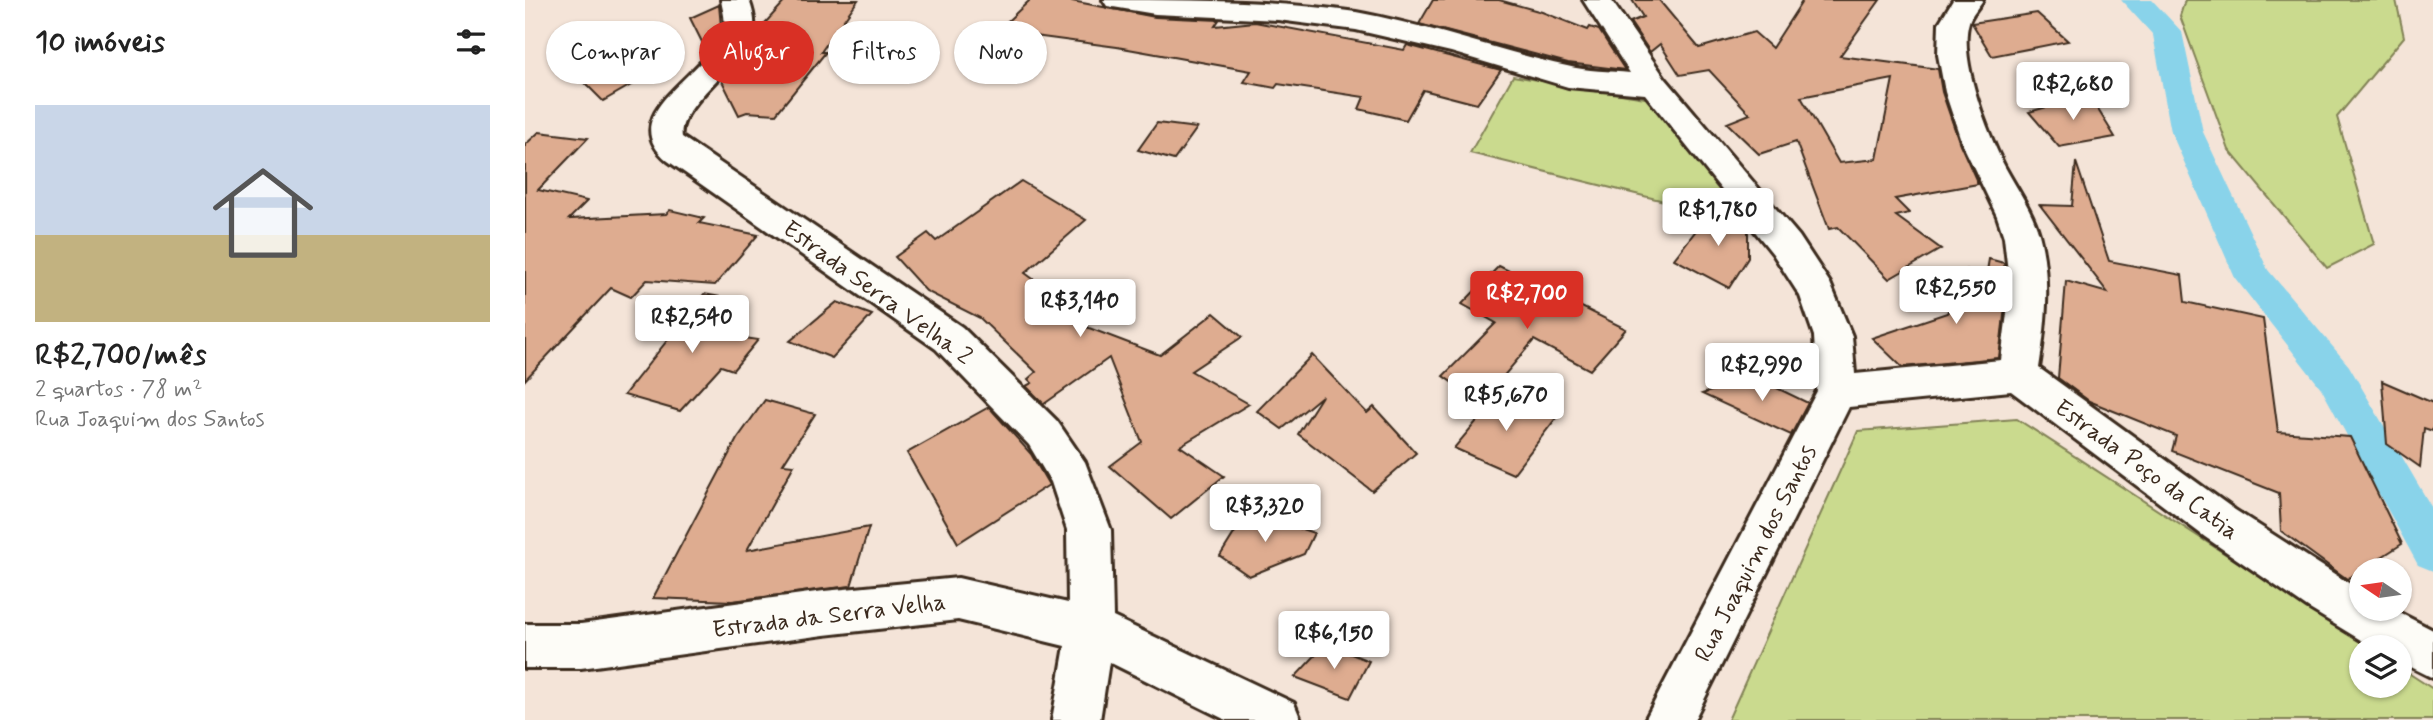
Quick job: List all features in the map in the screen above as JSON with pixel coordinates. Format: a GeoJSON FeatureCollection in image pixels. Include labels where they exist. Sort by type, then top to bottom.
{"type":"FeatureCollection","features":[{"type":"Feature","properties":{"kind":"street","name":"Estrada Serra Velha 2"},"geometry":{"type":"LineString","coordinates":[[735,0],[739,26],[730,47],[720,61],[668,121],[666,130],[672,147],[949,338],[1043,433],[1070,475],[1089,530],[1091,630],[1076,720]]}},
{"type":"Feature","properties":{"kind":"street"},"geometry":{"type":"LineString","coordinates":[[1117,0],[1155,5],[1278,11],[1356,21],[1457,44],[1568,77],[1654,85]]}},
{"type":"Feature","properties":{"kind":"street"},"geometry":{"type":"LineString","coordinates":[[1597,0],[1654,85],[1786,245],[1817,293],[1833,336],[1837,392],[2018,374],[2029,316],[2028,272],[2021,234],[2004,193],[1983,157],[1954,62],[1952,27],[1969,0]]}},
{"type":"Feature","properties":{"kind":"street","name":"Estrada Poço da Catia"},"geometry":{"type":"LineString","coordinates":[[2018,374],[2258,551],[2352,610],[2433,655]]}},
{"type":"Feature","properties":{"kind":"street","name":"Rua Joaquim dos Santos"},"geometry":{"type":"LineString","coordinates":[[1669,720],[1837,392]]}},
{"type":"Feature","properties":{"kind":"street","name":"Estrada da Serra Velha"},"geometry":{"type":"LineString","coordinates":[[525,646],[581,646],[824,613],[958,599],[1091,630],[1277,720]]}},
{"type":"Feature","properties":{"kind":"green space"},"geometry":{"type":"Polygon","coordinates":[[[2185,0],[2396,0],[2404,37],[2337,117],[2374,244],[2327,268],[2229,150],[2180,16],[2185,0]]]}},
{"type":"Feature","properties":{"kind":"green space"},"geometry":{"type":"Polygon","coordinates":[[[1513,76],[1651,99],[1738,207],[1664,201],[1470,153],[1513,76]]]}},
{"type":"Feature","properties":{"kind":"green space"},"geometry":{"type":"Polygon","coordinates":[[[2017,419],[2350,635],[2349,698],[2412,698],[2412,675],[2433,689],[2433,720],[1728,720],[1858,431],[2017,419]]]}},
{"type":"Feature","properties":{"kind":"building"},"geometry":{"type":"Polygon","coordinates":[[[786,0],[858,0],[843,21],[828,21],[828,42],[821,52],[826,52],[814,67],[814,21],[767,21],[786,0]]]}},
{"type":"Feature","properties":{"kind":"building"},"geometry":{"type":"Polygon","coordinates":[[[1030,0],[1067,0],[1155,17],[1219,20],[1215,26],[1255,22],[1404,50],[1407,45],[1501,70],[1477,104],[1423,90],[1406,120],[1359,109],[1364,97],[1278,84],[1275,88],[1244,82],[1251,71],[1047,38],[1047,21],[1008,21],[1030,0]]]}},
{"type":"Feature","properties":{"kind":"building"},"geometry":{"type":"Polygon","coordinates":[[[1433,0],[1499,0],[1542,12],[1588,30],[1590,27],[1599,30],[1625,70],[1568,63],[1419,24],[1433,0]]]}},
{"type":"Feature","properties":{"kind":"building"},"geometry":{"type":"Polygon","coordinates":[[[1632,0],[1659,0],[1699,48],[1754,32],[1772,48],[1803,0],[1880,0],[1840,56],[1938,69],[1942,92],[1960,144],[1978,184],[1895,199],[1909,213],[1896,216],[1941,249],[1889,279],[1838,227],[1829,229],[1796,142],[1759,154],[1727,123],[1750,114],[1709,70],[1680,75],[1660,44],[1650,52],[1630,22],[1643,17],[1632,0]],[[1893,79],[1801,97],[1839,163],[1877,159],[1893,79]]]}},
{"type":"Feature","properties":{"kind":"building"},"geometry":{"type":"Polygon","coordinates":[[[719,5],[721,21],[699,21],[699,36],[690,18],[719,5]]]}},
{"type":"Feature","properties":{"kind":"building"},"geometry":{"type":"Polygon","coordinates":[[[2037,13],[2068,41],[1992,56],[1972,23],[2037,13]]]}},
{"type":"Feature","properties":{"kind":"building"},"geometry":{"type":"Polygon","coordinates":[[[586,84],[633,84],[603,101],[586,84]]]}},
{"type":"Feature","properties":{"kind":"building"},"geometry":{"type":"Polygon","coordinates":[[[724,84],[800,84],[776,114],[747,112],[739,115],[724,84]]]}},
{"type":"Feature","properties":{"kind":"building"},"geometry":{"type":"Polygon","coordinates":[[[2089,95],[2115,137],[2059,147],[2029,112],[2089,95]]]}},
{"type":"Feature","properties":{"kind":"building"},"geometry":{"type":"Polygon","coordinates":[[[1157,123],[1197,128],[1174,160],[1138,150],[1157,123]]]}},
{"type":"Feature","properties":{"kind":"building"},"geometry":{"type":"Polygon","coordinates":[[[539,132],[588,138],[538,190],[587,201],[569,219],[666,214],[670,210],[704,218],[699,223],[758,235],[715,285],[647,280],[631,297],[611,288],[525,380],[525,145],[539,132]]]}},
{"type":"Feature","properties":{"kind":"building"},"geometry":{"type":"Polygon","coordinates":[[[2076,162],[2109,261],[2182,275],[2185,302],[2263,319],[2278,432],[2350,437],[2402,544],[2380,558],[2349,558],[2347,579],[2281,531],[2279,493],[2172,451],[2176,436],[2089,401],[2058,378],[2066,281],[2108,293],[2040,205],[2072,206],[2076,162]]]}},
{"type":"Feature","properties":{"kind":"building"},"geometry":{"type":"Polygon","coordinates":[[[1021,181],[1086,220],[1025,273],[1078,312],[1068,320],[1160,355],[1214,313],[1242,337],[1191,371],[1249,404],[1180,446],[1224,476],[1171,519],[1110,466],[1142,442],[1109,358],[1044,404],[1026,386],[1032,383],[1028,379],[1036,372],[980,318],[926,291],[895,257],[928,233],[936,241],[1021,181]]]}},
{"type":"Feature","properties":{"kind":"building"},"geometry":{"type":"Polygon","coordinates":[[[1711,211],[1738,214],[1748,227],[1748,258],[1729,288],[1674,259],[1711,211]]]}},
{"type":"Feature","properties":{"kind":"building"},"geometry":{"type":"Polygon","coordinates":[[[1989,259],[2004,263],[2007,290],[1999,358],[1902,367],[1872,338],[1947,313],[1967,270],[1985,283],[1989,259]]]}},
{"type":"Feature","properties":{"kind":"building"},"geometry":{"type":"Polygon","coordinates":[[[1499,266],[1626,329],[1590,370],[1534,340],[1481,403],[1443,376],[1496,323],[1462,304],[1499,266]]]}},
{"type":"Feature","properties":{"kind":"building"},"geometry":{"type":"Polygon","coordinates":[[[704,294],[743,301],[718,334],[758,340],[733,370],[721,366],[680,411],[624,395],[704,294]]]}},
{"type":"Feature","properties":{"kind":"building"},"geometry":{"type":"Polygon","coordinates":[[[837,302],[872,315],[832,358],[790,341],[837,302]]]}},
{"type":"Feature","properties":{"kind":"building"},"geometry":{"type":"Polygon","coordinates":[[[1312,355],[1367,413],[1374,407],[1416,453],[1372,491],[1298,434],[1322,396],[1282,429],[1257,411],[1312,355]]]}},
{"type":"Feature","properties":{"kind":"building"},"geometry":{"type":"Polygon","coordinates":[[[1754,377],[1808,403],[1791,435],[1702,394],[1754,377]]]}},
{"type":"Feature","properties":{"kind":"building"},"geometry":{"type":"Polygon","coordinates":[[[2382,381],[2433,403],[2433,431],[2424,428],[2420,467],[2387,444],[2382,381]]]}},
{"type":"Feature","properties":{"kind":"building"},"geometry":{"type":"Polygon","coordinates":[[[1502,391],[1556,418],[1513,474],[1454,448],[1502,391]]]}},
{"type":"Feature","properties":{"kind":"building"},"geometry":{"type":"Polygon","coordinates":[[[765,400],[815,414],[783,464],[794,465],[747,550],[869,527],[851,586],[732,601],[653,598],[737,439],[765,400]]]}},
{"type":"Feature","properties":{"kind":"building"},"geometry":{"type":"Polygon","coordinates":[[[989,407],[1031,454],[1049,485],[958,543],[907,453],[989,407]]]}},
{"type":"Feature","properties":{"kind":"building"},"geometry":{"type":"Polygon","coordinates":[[[1248,511],[1314,533],[1304,554],[1249,576],[1220,556],[1248,511]]]}},
{"type":"Feature","properties":{"kind":"building"},"geometry":{"type":"Polygon","coordinates":[[[1326,644],[1369,661],[1350,698],[1295,677],[1326,644]]]}},
{"type":"Feature","properties":{"kind":"waterway"},"geometry":{"type":"LineString","coordinates":[[2135,0],[2167,32],[2187,132],[2253,278],[2335,377],[2433,551]]}}]}
